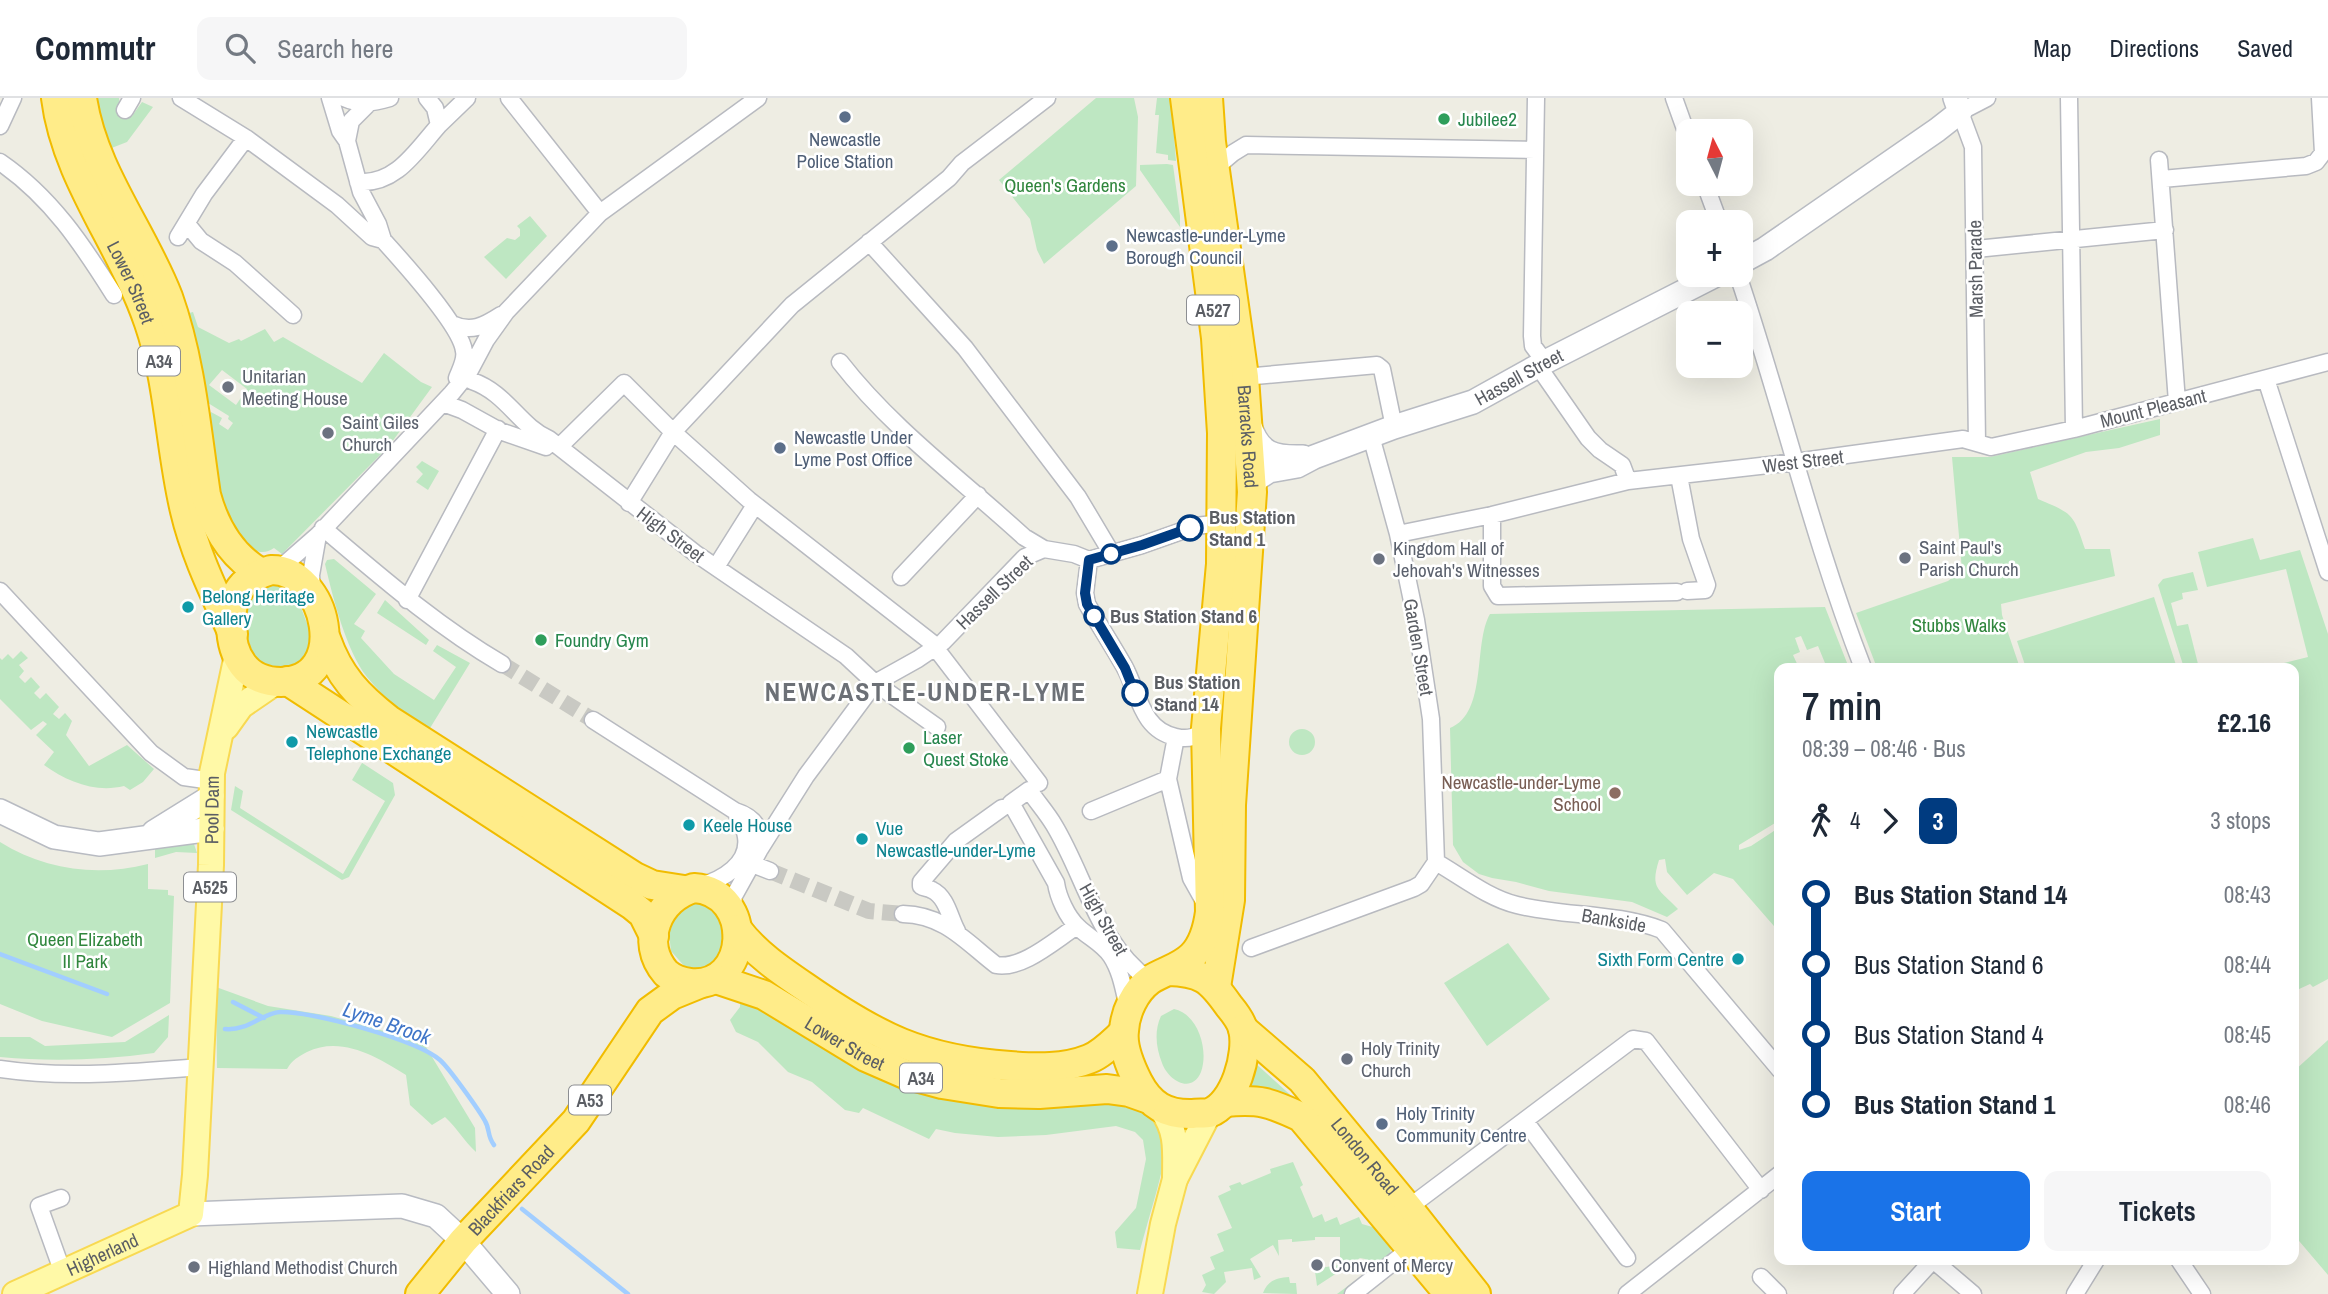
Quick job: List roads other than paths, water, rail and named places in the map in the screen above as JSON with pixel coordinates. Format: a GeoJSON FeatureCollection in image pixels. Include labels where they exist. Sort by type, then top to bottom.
{"type":"FeatureCollection","features":[{"type":"Feature","properties":{"kind":"highway","name":"Lower Street"},"geometry":{"type":"LineString","coordinates":[[56,98],[66,148],[131,277],[150,326],[168,403],[185,511],[199,559],[235,645]]}},
{"type":"Feature","properties":{"kind":"highway","name":"Lower Street"},"geometry":{"type":"LineString","coordinates":[[82,98],[97,155],[160,279],[176,322],[189,373],[204,483],[211,514],[239,558],[270,572]]}},
{"type":"Feature","properties":{"kind":"highway","name":"Barracks Road"},"geometry":{"type":"LineString","coordinates":[[1159,976],[1194,954],[1208,926],[1210,912],[1206,728],[1221,564],[1222,433],[1216,338],[1185,98]]}},
{"type":"Feature","properties":{"kind":"highway","name":"Barracks Road"},"geometry":{"type":"LineString","coordinates":[[1208,98],[1224,161],[1249,424],[1252,487],[1252,522],[1231,805],[1230,900],[1216,987]]}},
{"type":"Feature","properties":{"kind":"highway"},"geometry":{"type":"LineString","coordinates":[[1221,523],[1252,522]]}},
{"type":"Feature","properties":{"kind":"highway"},"geometry":{"type":"LineString","coordinates":[[270,572],[300,579],[312,593],[334,663],[371,706],[635,877],[652,885],[712,890],[726,902],[734,920],[737,942],[732,961],[708,982],[685,983],[670,976],[664,970],[643,914],[632,905],[282,682],[255,676],[247,670],[235,645],[232,614],[236,595],[242,586],[270,572]]}},
{"type":"Feature","properties":{"kind":"highway"},"geometry":{"type":"LineString","coordinates":[[282,682],[307,674],[316,666],[326,639]]}},
{"type":"Feature","properties":{"kind":"highway"},"geometry":{"type":"LineString","coordinates":[[655,946],[657,919],[665,905],[689,889]]}},
{"type":"Feature","properties":{"kind":"highway","name":"Lower Street"},"geometry":{"type":"LineString","coordinates":[[734,920],[761,954],[863,1026],[900,1044],[946,1058],[986,1065],[1041,1068],[1071,1064],[1098,1054],[1126,1021]]}},
{"type":"Feature","properties":{"kind":"highway","name":"Blackfriars Road"},"geometry":{"type":"LineString","coordinates":[[650,1011],[658,978],[655,946]]}},
{"type":"Feature","properties":{"kind":"highway"},"geometry":{"type":"LineString","coordinates":[[1159,976],[1199,974],[1216,987],[1243,1029],[1239,1073],[1234,1088],[1217,1107]]}},
{"type":"Feature","properties":{"kind":"highway","name":"A34"},"geometry":{"type":"LineString","coordinates":[[1126,1021],[1159,976]]}},
{"type":"Feature","properties":{"kind":"highway","name":"Lower Street"},"geometry":{"type":"LineString","coordinates":[[708,982],[764,995],[866,1057],[905,1074],[930,1081],[999,1093],[1039,1094],[1107,1089],[1129,1091],[1154,1104]]}},
{"type":"Feature","properties":{"kind":"highway","name":"Blackfriars Road"},"geometry":{"type":"LineString","coordinates":[[463,1241],[576,1121],[650,1011],[672,995],[708,982]]}},
{"type":"Feature","properties":{"kind":"highway"},"geometry":{"type":"LineString","coordinates":[[1126,1021],[1131,1070],[1154,1104]]}},
{"type":"Feature","properties":{"kind":"highway","name":"London Road"},"geometry":{"type":"LineString","coordinates":[[1243,1029],[1302,1080],[1476,1294]]}},
{"type":"Feature","properties":{"kind":"highway","name":"London Road"},"geometry":{"type":"LineString","coordinates":[[1217,1107],[1247,1100],[1270,1102],[1301,1117],[1449,1294]]}},
{"type":"Feature","properties":{"kind":"highway","name":"A34"},"geometry":{"type":"LineString","coordinates":[[1154,1104],[1180,1115],[1217,1107]]}},
{"type":"Feature","properties":{"kind":"highway","name":"A53"},"geometry":{"type":"LineString","coordinates":[[420,1294],[463,1241]]}},
{"type":"Feature","properties":{"kind":"main road","name":"Pool Dam"},"geometry":{"type":"LineString","coordinates":[[200,1067],[213,761],[235,645]]}},
{"type":"Feature","properties":{"kind":"main road","name":"Pool Dam"},"geometry":{"type":"LineString","coordinates":[[217,745],[229,720],[241,706],[282,682]]}},
{"type":"Feature","properties":{"kind":"main road","name":"A525"},"geometry":{"type":"LineString","coordinates":[[191,1214],[200,1067]]}},
{"type":"Feature","properties":{"kind":"main road"},"geometry":{"type":"LineString","coordinates":[[1150,1294],[1163,1224],[1175,1179],[1175,1136],[1171,1124],[1154,1104]]}},
{"type":"Feature","properties":{"kind":"main road"},"geometry":{"type":"LineString","coordinates":[[1175,1179],[1217,1107]]}},
{"type":"Feature","properties":{"kind":"main road","name":"Higherland"},"geometry":{"type":"LineString","coordinates":[[15,1294],[191,1214]]}},
{"type":"Feature","properties":{"kind":"main road"},"geometry":{"type":"LineString","coordinates":[[1133,1294],[1163,1224]]}},
{"type":"Feature","properties":{"kind":"street"},"geometry":{"type":"LineString","coordinates":[[0,126],[13,98]]}},
{"type":"Feature","properties":{"kind":"street"},"geometry":{"type":"LineString","coordinates":[[181,98],[246,138],[337,205],[372,237],[383,240]]}},
{"type":"Feature","properties":{"kind":"street"},"geometry":{"type":"LineString","coordinates":[[330,98],[360,187],[383,240],[452,324],[463,343],[465,356],[447,398]]}},
{"type":"Feature","properties":{"kind":"street"},"geometry":{"type":"LineString","coordinates":[[344,98],[369,103],[390,98]]}},
{"type":"Feature","properties":{"kind":"street"},"geometry":{"type":"LineString","coordinates":[[427,98],[435,108],[439,125]]}},
{"type":"Feature","properties":{"kind":"street"},"geometry":{"type":"LineString","coordinates":[[360,187],[392,175],[467,98]]}},
{"type":"Feature","properties":{"kind":"street"},"geometry":{"type":"LineString","coordinates":[[509,98],[600,213]]}},
{"type":"Feature","properties":{"kind":"street"},"geometry":{"type":"LineString","coordinates":[[270,572],[321,532],[447,398],[469,372],[486,340],[506,312],[600,213],[758,98]]}},
{"type":"Feature","properties":{"kind":"street"},"geometry":{"type":"LineString","coordinates":[[629,503],[673,432],[792,305],[949,178],[962,163],[1047,98]]}},
{"type":"Feature","properties":{"kind":"street"},"geometry":{"type":"LineString","coordinates":[[1536,98],[1533,346],[1544,371],[1588,438],[1622,465],[1628,481]]}},
{"type":"Feature","properties":{"kind":"street"},"geometry":{"type":"LineString","coordinates":[[1674,98],[1682,119]]}},
{"type":"Feature","properties":{"kind":"street"},"geometry":{"type":"LineString","coordinates":[[1753,255],[1937,130],[1957,105],[1987,98]]}},
{"type":"Feature","properties":{"kind":"street"},"geometry":{"type":"LineString","coordinates":[[2069,98],[2074,429]]}},
{"type":"Feature","properties":{"kind":"street"},"geometry":{"type":"LineString","coordinates":[[2162,179],[2306,166],[2316,162],[2323,153],[2325,123],[2320,98]]}},
{"type":"Feature","properties":{"kind":"street"},"geometry":{"type":"LineString","coordinates":[[346,141],[351,121],[369,103]]}},
{"type":"Feature","properties":{"kind":"street","name":"Marsh Parade"},"geometry":{"type":"LineString","coordinates":[[1957,105],[1973,147],[1977,443]]}},
{"type":"Feature","properties":{"kind":"street"},"geometry":{"type":"LineString","coordinates":[[246,138],[204,194],[182,231],[235,263],[293,315]]}},
{"type":"Feature","properties":{"kind":"street"},"geometry":{"type":"LineString","coordinates":[[1224,161],[1246,145],[1535,150]]}},
{"type":"Feature","properties":{"kind":"street"},"geometry":{"type":"LineString","coordinates":[[2159,160],[2177,402]]}},
{"type":"Feature","properties":{"kind":"street"},"geometry":{"type":"LineString","coordinates":[[0,162],[27,180],[52,206],[86,249],[114,295]]}},
{"type":"Feature","properties":{"kind":"street"},"geometry":{"type":"LineString","coordinates":[[337,205],[351,208],[357,203],[360,187]]}},
{"type":"Feature","properties":{"kind":"street"},"geometry":{"type":"LineString","coordinates":[[1976,249],[2165,230]]}},
{"type":"Feature","properties":{"kind":"street"},"geometry":{"type":"LineString","coordinates":[[869,242],[965,348],[1078,497],[1112,554]]}},
{"type":"Feature","properties":{"kind":"street","name":"Hassell Street"},"geometry":{"type":"LineString","coordinates":[[1252,487],[1258,478],[1269,471],[1297,466],[1394,427],[1473,402],[1544,371],[1694,287]]}},
{"type":"Feature","properties":{"kind":"street"},"geometry":{"type":"LineString","coordinates":[[1742,287],[1765,356],[1817,540],[1861,663]]}},
{"type":"Feature","properties":{"kind":"street"},"geometry":{"type":"LineString","coordinates":[[452,324],[460,328],[476,328],[506,312]]}},
{"type":"Feature","properties":{"kind":"street"},"geometry":{"type":"LineString","coordinates":[[840,362],[860,388],[905,433],[1024,537],[1044,549]]}},
{"type":"Feature","properties":{"kind":"street","name":"Mount Pleasant"},"geometry":{"type":"LineString","coordinates":[[1977,443],[1991,447],[2074,429],[2328,362]]}},
{"type":"Feature","properties":{"kind":"street"},"geometry":{"type":"LineString","coordinates":[[1244,377],[1377,365],[1382,369],[1394,427]]}},
{"type":"Feature","properties":{"kind":"street"},"geometry":{"type":"LineString","coordinates":[[447,398],[462,410],[498,429],[547,447],[559,447],[617,378],[752,502],[936,648],[1039,783]]}},
{"type":"Feature","properties":{"kind":"street"},"geometry":{"type":"LineString","coordinates":[[2266,379],[2323,535],[2328,572]]}},
{"type":"Feature","properties":{"kind":"street","name":"High Street"},"geometry":{"type":"LineString","coordinates":[[472,381],[486,386],[516,411],[536,433],[559,447],[716,567],[846,656],[870,690],[937,727]]}},
{"type":"Feature","properties":{"kind":"street","name":"Hassell Street"},"geometry":{"type":"LineString","coordinates":[[1249,424],[1255,441],[1265,450],[1279,456],[1314,457]]}},
{"type":"Feature","properties":{"kind":"street"},"geometry":{"type":"LineString","coordinates":[[407,600],[498,429]]}},
{"type":"Feature","properties":{"kind":"street","name":"Garden Street"},"geometry":{"type":"LineString","coordinates":[[1371,436],[1398,534],[1416,620],[1431,719],[1436,862]]}},
{"type":"Feature","properties":{"kind":"street","name":"West Street"},"geometry":{"type":"LineString","coordinates":[[1398,534],[1492,515],[1628,481],[1963,439],[1977,443]]}},
{"type":"Feature","properties":{"kind":"street"},"geometry":{"type":"LineString","coordinates":[[1492,515],[1492,586],[1498,596],[1705,590],[1707,585],[1687,526],[1679,476]]}},
{"type":"Feature","properties":{"kind":"street"},"geometry":{"type":"LineString","coordinates":[[901,577],[978,495]]}},
{"type":"Feature","properties":{"kind":"street"},"geometry":{"type":"LineString","coordinates":[[716,567],[752,502]]}},
{"type":"Feature","properties":{"kind":"street","name":"Hassell Street"},"geometry":{"type":"LineString","coordinates":[[870,690],[936,648],[1025,557],[1044,549],[1089,560],[1196,526],[1221,523]]}},
{"type":"Feature","properties":{"kind":"street"},"geometry":{"type":"LineString","coordinates":[[312,593],[311,575],[321,532]]}},
{"type":"Feature","properties":{"kind":"street"},"geometry":{"type":"LineString","coordinates":[[321,532],[463,642],[502,664]]}},
{"type":"Feature","properties":{"kind":"street"},"geometry":{"type":"LineString","coordinates":[[1089,560],[1085,593],[1087,604],[1125,668],[1147,719],[1158,731],[1176,737],[1198,736],[1206,728]]}},
{"type":"Feature","properties":{"kind":"street"},"geometry":{"type":"LineString","coordinates":[[0,591],[151,753],[184,777],[212,789]]}},
{"type":"Feature","properties":{"kind":"street"},"geometry":{"type":"LineString","coordinates":[[734,920],[734,896],[760,849],[806,776],[870,690]]}},
{"type":"Feature","properties":{"kind":"street"},"geometry":{"type":"LineString","coordinates":[[593,720],[735,811],[746,814],[758,827],[762,837],[760,849]]}},
{"type":"Feature","properties":{"kind":"street"},"geometry":{"type":"LineString","coordinates":[[1176,737],[1168,779],[1191,878],[1210,912]]}},
{"type":"Feature","properties":{"kind":"street"},"geometry":{"type":"LineString","coordinates":[[1091,811],[1168,779]]}},
{"type":"Feature","properties":{"kind":"street"},"geometry":{"type":"LineString","coordinates":[[143,839],[212,789]]}},
{"type":"Feature","properties":{"kind":"street","name":"High Street"},"geometry":{"type":"LineString","coordinates":[[1126,1021],[1121,979],[1111,957],[1077,926],[1011,803],[1029,790],[1054,825],[1113,944],[1132,967],[1159,976]]}},
{"type":"Feature","properties":{"kind":"street"},"geometry":{"type":"LineString","coordinates":[[0,811],[54,837],[99,844],[212,829]]}},
{"type":"Feature","properties":{"kind":"street"},"geometry":{"type":"LineString","coordinates":[[689,889],[725,877],[738,864],[747,841],[746,832],[735,811]]}},
{"type":"Feature","properties":{"kind":"street"},"geometry":{"type":"LineString","coordinates":[[957,931],[949,910],[933,890],[921,886],[922,882],[956,841],[995,813]]}},
{"type":"Feature","properties":{"kind":"street"},"geometry":{"type":"LineString","coordinates":[[1251,948],[1290,942],[1414,888],[1421,884],[1436,862]]}},
{"type":"Feature","properties":{"kind":"street","name":"Bankside"},"geometry":{"type":"LineString","coordinates":[[1436,862],[1499,900],[1520,906],[1641,922],[1662,930],[1774,1063]]}},
{"type":"Feature","properties":{"kind":"street"},"geometry":{"type":"LineString","coordinates":[[752,864],[771,871]]}},
{"type":"Feature","properties":{"kind":"street"},"geometry":{"type":"LineString","coordinates":[[903,914],[927,917],[957,931],[996,965],[1004,967],[1021,962],[1077,926]]}},
{"type":"Feature","properties":{"kind":"street"},"geometry":{"type":"LineString","coordinates":[[1408,1208],[1626,1043],[1644,1037],[1761,1190]]}},
{"type":"Feature","properties":{"kind":"street"},"geometry":{"type":"LineString","coordinates":[[0,1069],[36,1074],[89,1075],[200,1067]]}},
{"type":"Feature","properties":{"kind":"street"},"geometry":{"type":"LineString","coordinates":[[1525,1121],[1628,1258]]}},
{"type":"Feature","properties":{"kind":"street"},"geometry":{"type":"LineString","coordinates":[[1627,1294],[1774,1179]]}},
{"type":"Feature","properties":{"kind":"street"},"geometry":{"type":"LineString","coordinates":[[61,1198],[38,1206],[63,1273]]}},
{"type":"Feature","properties":{"kind":"street","name":"Blackfriars Road"},"geometry":{"type":"LineString","coordinates":[[191,1214],[402,1206],[436,1216],[463,1241]]}},
{"type":"Feature","properties":{"kind":"street"},"geometry":{"type":"LineString","coordinates":[[463,1241],[508,1294]]}},
{"type":"Feature","properties":{"kind":"street"},"geometry":{"type":"LineString","coordinates":[[1353,1294],[1411,1248]]}},
{"type":"Feature","properties":{"kind":"street"},"geometry":{"type":"LineString","coordinates":[[1902,1294],[1928,1265]]}},
{"type":"Feature","properties":{"kind":"street"},"geometry":{"type":"LineString","coordinates":[[1939,1265],[1973,1294]]}},
{"type":"Feature","properties":{"kind":"street"},"geometry":{"type":"LineString","coordinates":[[2075,1294],[2093,1265]]}},
{"type":"Feature","properties":{"kind":"street"},"geometry":{"type":"LineString","coordinates":[[2182,1265],[2202,1294]]}},
{"type":"Feature","properties":{"kind":"street"},"geometry":{"type":"LineString","coordinates":[[1761,1277],[1778,1294]]}},
{"type":"Feature","properties":{"kind":"waterway","name":"Lyme Brook"},"geometry":{"type":"LineString","coordinates":[[0,954],[107,994]]}},
{"type":"Feature","properties":{"kind":"waterway","name":"Lyme Brook"},"geometry":{"type":"LineString","coordinates":[[233,1002],[264,1018]]}},
{"type":"Feature","properties":{"kind":"waterway","name":"Lyme Brook"},"geometry":{"type":"LineString","coordinates":[[225,1029],[241,1027],[273,1013],[295,1013],[339,1021],[410,1044],[428,1052],[444,1064],[487,1124],[494,1145]]}},
{"type":"Feature","properties":{"kind":"waterway","name":"Lyme Brook"},"geometry":{"type":"LineString","coordinates":[[522,1209],[628,1294]]}},
{"type":"Feature","properties":{"kind":"tunnel"},"geometry":{"type":"LineString","coordinates":[[502,664],[593,720]]}},
{"type":"Feature","properties":{"kind":"tunnel"},"geometry":{"type":"LineString","coordinates":[[770,871],[869,911],[903,914]]}},
{"type":"Feature","properties":{"kind":"place","name":"Newcastle Police Station"},"geometry":{"type":"Point","coordinates":[845,117]}},
{"type":"Feature","properties":{"kind":"place","name":"Jubilee2"},"geometry":{"type":"Point","coordinates":[1444,119]}},
{"type":"Feature","properties":{"kind":"place","name":"Newcastle-under-Lyme Borough Council"},"geometry":{"type":"Point","coordinates":[1112,246]}},
{"type":"Feature","properties":{"kind":"place","name":"Unitarian Meeting House"},"geometry":{"type":"Point","coordinates":[228,387]}},
{"type":"Feature","properties":{"kind":"place","name":"Saint Giles Church"},"geometry":{"type":"Point","coordinates":[328,433]}},
{"type":"Feature","properties":{"kind":"place","name":"Newcastle Under Lyme Post Office"},"geometry":{"type":"Point","coordinates":[780,448]}},
{"type":"Feature","properties":{"kind":"place","name":"Bus Station Stand 1"},"geometry":{"type":"Point","coordinates":[1190,528]}},
{"type":"Feature","properties":{"kind":"place","name":"Saint Paul's Parish Church"},"geometry":{"type":"Point","coordinates":[1905,558]}},
{"type":"Feature","properties":{"kind":"place","name":"Kingdom Hall of Jehovah's Witnesses"},"geometry":{"type":"Point","coordinates":[1379,559]}},
{"type":"Feature","properties":{"kind":"place","name":"Belong Heritage Gallery"},"geometry":{"type":"Point","coordinates":[188,607]}},
{"type":"Feature","properties":{"kind":"place","name":"Bus Station Stand 6"},"geometry":{"type":"Point","coordinates":[1094,616]}},
{"type":"Feature","properties":{"kind":"place","name":"Foundry Gym"},"geometry":{"type":"Point","coordinates":[541,640]}},
{"type":"Feature","properties":{"kind":"place","name":"Bus Station Stand 14"},"geometry":{"type":"Point","coordinates":[1135,693]}},
{"type":"Feature","properties":{"kind":"place","name":"Newcastle Telephone Exchange"},"geometry":{"type":"Point","coordinates":[292,742]}},
{"type":"Feature","properties":{"kind":"place","name":"Laser Quest Stoke"},"geometry":{"type":"Point","coordinates":[909,748]}},
{"type":"Feature","properties":{"kind":"place","name":"Newcastle-under-Lyme School"},"geometry":{"type":"Point","coordinates":[1615,793]}},
{"type":"Feature","properties":{"kind":"place","name":"Keele House"},"geometry":{"type":"Point","coordinates":[689,825]}},
{"type":"Feature","properties":{"kind":"place","name":"Vue Newcastle-under-Lyme"},"geometry":{"type":"Point","coordinates":[862,839]}},
{"type":"Feature","properties":{"kind":"place","name":"Sixth Form Centre"},"geometry":{"type":"Point","coordinates":[1738,959]}},
{"type":"Feature","properties":{"kind":"place","name":"Holy Trinity Church"},"geometry":{"type":"Point","coordinates":[1347,1059]}},
{"type":"Feature","properties":{"kind":"place","name":"Holy Trinity Community Centre"},"geometry":{"type":"Point","coordinates":[1382,1124]}},
{"type":"Feature","properties":{"kind":"place","name":"Convent of Mercy"},"geometry":{"type":"Point","coordinates":[1317,1265]}},
{"type":"Feature","properties":{"kind":"place","name":"Highland Methodist Church"},"geometry":{"type":"Point","coordinates":[194,1267]}},
{"type":"Feature","properties":{"kind":"district","name":"NEWCASTLE-UNDER-LYME"},"geometry":{"type":"Point","coordinates":[926,691]}},
{"type":"Feature","properties":{"kind":"park label","name":"Queen's Gardens"},"geometry":{"type":"Point","coordinates":[1065,185]}},
{"type":"Feature","properties":{"kind":"park label","name":"Stubbs Walks"},"geometry":{"type":"Point","coordinates":[1959,625]}},
{"type":"Feature","properties":{"kind":"park label","name":"Queen Elizabeth II Park"},"geometry":{"type":"Point","coordinates":[85,950]}}]}
